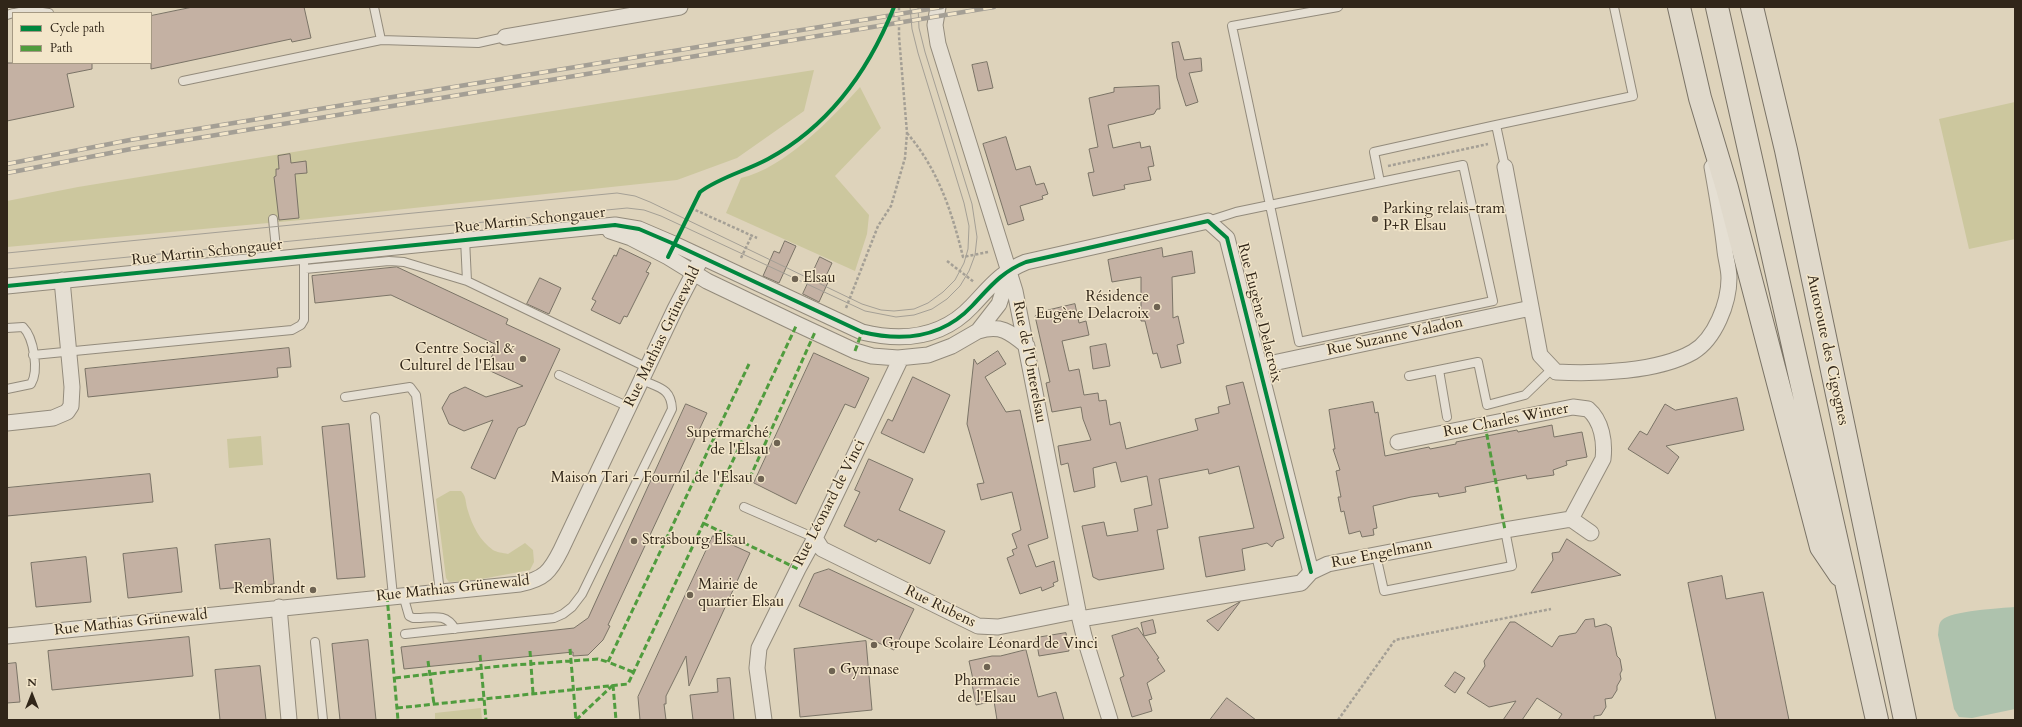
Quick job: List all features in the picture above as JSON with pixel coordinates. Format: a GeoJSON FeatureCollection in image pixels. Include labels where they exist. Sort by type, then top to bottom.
{"type":"FeatureCollection","features":[{"type":"Feature","properties":{"kind":"highway"},"geometry":{"type":"LineString","coordinates":[[1679,7],[1700,98],[1727,188],[1821,547],[1847,586]]}},
{"type":"Feature","properties":{"kind":"highway"},"geometry":{"type":"LineString","coordinates":[[1717,7],[1877,720]]}},
{"type":"Feature","properties":{"kind":"highway"},"geometry":{"type":"LineString","coordinates":[[1752,7],[1773,97]]}},
{"type":"Feature","properties":{"kind":"highway"},"geometry":{"type":"LineString","coordinates":[[1756,7],[1773,97]]}},
{"type":"Feature","properties":{"kind":"highway","name":"Autoroute des Cigognes"},"geometry":{"type":"LineString","coordinates":[[1773,97],[1786,150],[1880,604],[1906,720]]}},
{"type":"Feature","properties":{"kind":"street"},"geometry":{"type":"LineString","coordinates":[[505,37],[680,7]]}},
{"type":"Feature","properties":{"kind":"street","name":"Rue de l'Unterelsau"},"geometry":{"type":"LineString","coordinates":[[938,7],[935,25],[938,44],[1010,270],[1027,346],[1079,615],[1110,720]]}},
{"type":"Feature","properties":{"kind":"street"},"geometry":{"type":"LineString","coordinates":[[1505,167],[1540,355],[1556,372],[1582,374],[1618,371],[1667,362],[1694,351],[1711,334],[1725,307],[1729,278],[1700,98]]}},
{"type":"Feature","properties":{"kind":"street"},"geometry":{"type":"LineString","coordinates":[[1010,270],[1026,262],[1208,221]]}},
{"type":"Feature","properties":{"kind":"street","name":"Rue Eugène Delacroix"},"geometry":{"type":"LineString","coordinates":[[1208,221],[1227,238],[1311,572]]}},
{"type":"Feature","properties":{"kind":"street","name":"Rue Martin Schongauer"},"geometry":{"type":"LineString","coordinates":[[7,286],[277,258],[304,262],[465,239],[582,227],[607,225],[627,226],[639,229],[702,257],[862,332],[876,336],[901,338],[927,335],[944,328],[961,316],[1000,276],[1010,270]]}},
{"type":"Feature","properties":{"kind":"street","name":"Rue Martin Schongauer"},"geometry":{"type":"LineString","coordinates":[[582,227],[616,232],[668,257],[693,274],[862,354],[901,358],[939,351],[978,331],[999,304],[1004,293],[1010,270]]}},
{"type":"Feature","properties":{"kind":"street","name":"Rue Mathias Grünewald"},"geometry":{"type":"LineString","coordinates":[[7,636],[279,607],[520,584],[540,578],[550,570],[561,550],[702,257]]}},
{"type":"Feature","properties":{"kind":"street"},"geometry":{"type":"LineString","coordinates":[[7,423],[53,418],[67,412],[71,406],[72,399],[62,280]]}},
{"type":"Feature","properties":{"kind":"street","name":"Rue Suzanne Valadon"},"geometry":{"type":"LineString","coordinates":[[1259,366],[1531,308]]}},
{"type":"Feature","properties":{"kind":"street"},"geometry":{"type":"LineString","coordinates":[[978,331],[998,328],[1015,336],[1027,346]]}},
{"type":"Feature","properties":{"kind":"street","name":"Rue Léonard de Vinci"},"geometry":{"type":"LineString","coordinates":[[764,720],[757,668],[759,648],[815,538],[901,358]]}},
{"type":"Feature","properties":{"kind":"street","name":"Rue Charles Winter"},"geometry":{"type":"LineString","coordinates":[[1398,442],[1573,407],[1588,409],[1598,422],[1604,450],[1603,459],[1571,519]]}},
{"type":"Feature","properties":{"kind":"street"},"geometry":{"type":"LineString","coordinates":[[1571,519],[1591,533]]}},
{"type":"Feature","properties":{"kind":"street","name":"Rue Engelmann"},"geometry":{"type":"LineString","coordinates":[[1079,615],[1301,582],[1311,572],[1328,564],[1504,530],[1571,519]]}},
{"type":"Feature","properties":{"kind":"street","name":"Rue Rubens"},"geometry":{"type":"LineString","coordinates":[[815,538],[822,549],[978,626],[998,627],[1079,615]]}},
{"type":"Feature","properties":{"kind":"street"},"geometry":{"type":"LineString","coordinates":[[279,607],[289,720]]}},
{"type":"Feature","properties":{"kind":"lane"},"geometry":{"type":"LineString","coordinates":[[374,7],[381,40]]}},
{"type":"Feature","properties":{"kind":"lane"},"geometry":{"type":"LineString","coordinates":[[1208,221],[1236,212],[1270,205],[1380,182],[1463,165],[1494,301],[1300,342],[1270,205],[1232,26],[1338,7]]}},
{"type":"Feature","properties":{"kind":"lane"},"geometry":{"type":"LineString","coordinates":[[1380,182],[1374,152],[1633,96],[1614,7]]}},
{"type":"Feature","properties":{"kind":"lane"},"geometry":{"type":"LineString","coordinates":[[19,12],[29,10],[43,12]]}},
{"type":"Feature","properties":{"kind":"lane"},"geometry":{"type":"LineString","coordinates":[[183,81],[381,40],[478,43],[505,37]]}},
{"type":"Feature","properties":{"kind":"lane"},"geometry":{"type":"LineString","coordinates":[[1496,125],[1505,167]]}},
{"type":"Feature","properties":{"kind":"lane"},"geometry":{"type":"LineString","coordinates":[[273,219],[277,258]]}},
{"type":"Feature","properties":{"kind":"lane"},"geometry":{"type":"LineString","coordinates":[[465,239],[467,281]]}},
{"type":"Feature","properties":{"kind":"lane"},"geometry":{"type":"LineString","coordinates":[[33,355],[292,330],[301,325],[304,320],[304,262],[389,261],[404,262],[467,281],[645,374],[668,392],[672,399],[672,409],[591,578],[572,607],[563,614],[554,618],[405,634]]}},
{"type":"Feature","properties":{"kind":"lane"},"geometry":{"type":"LineString","coordinates":[[7,328],[23,327],[29,333],[32,340],[36,377],[31,384],[7,389]]}},
{"type":"Feature","properties":{"kind":"lane"},"geometry":{"type":"LineString","coordinates":[[1409,376],[1478,362],[1487,405],[1525,396],[1553,368]]}},
{"type":"Feature","properties":{"kind":"lane"},"geometry":{"type":"LineString","coordinates":[[1439,370],[1447,417]]}},
{"type":"Feature","properties":{"kind":"lane"},"geometry":{"type":"LineString","coordinates":[[559,375],[629,407]]}},
{"type":"Feature","properties":{"kind":"lane"},"geometry":{"type":"LineString","coordinates":[[345,397],[410,387],[416,395],[440,592]]}},
{"type":"Feature","properties":{"kind":"lane"},"geometry":{"type":"LineString","coordinates":[[375,417],[398,595],[409,616],[412,618],[441,617],[450,620],[454,629]]}},
{"type":"Feature","properties":{"kind":"lane"},"geometry":{"type":"LineString","coordinates":[[744,507],[815,538]]}},
{"type":"Feature","properties":{"kind":"lane"},"geometry":{"type":"LineString","coordinates":[[1376,555],[1384,591],[1504,568],[1512,566],[1504,530]]}},
{"type":"Feature","properties":{"kind":"lane"},"geometry":{"type":"LineString","coordinates":[[315,642],[324,720]]}},
{"type":"Feature","properties":{"kind":"path"},"geometry":{"type":"LineString","coordinates":[[840,322],[876,232],[891,206],[905,158],[907,133],[899,36],[899,7]]}},
{"type":"Feature","properties":{"kind":"path"},"geometry":{"type":"LineString","coordinates":[[907,133],[927,159],[940,184],[954,219],[963,257]]}},
{"type":"Feature","properties":{"kind":"path"},"geometry":{"type":"LineString","coordinates":[[1377,168],[1500,142]]}},
{"type":"Feature","properties":{"kind":"path"},"geometry":{"type":"LineString","coordinates":[[691,208],[757,238]]}},
{"type":"Feature","properties":{"kind":"path"},"geometry":{"type":"LineString","coordinates":[[852,283],[856,284]]}},
{"type":"Feature","properties":{"kind":"path"},"geometry":{"type":"LineString","coordinates":[[1338,720],[1395,640],[1551,609]]}},
{"type":"Feature","properties":{"kind":"shaded area"},"geometry":{"type":"Polygon","coordinates":[[[814,70],[804,111],[737,158],[677,180],[301,220],[7,247],[7,201],[78,187],[349,143],[814,70]]]}},
{"type":"Feature","properties":{"kind":"shaded area"},"geometry":{"type":"Polygon","coordinates":[[[860,87],[881,128],[835,176],[869,215],[867,234],[855,271],[726,213],[741,178],[758,173],[774,164],[806,141],[860,87]]]}},
{"type":"Feature","properties":{"kind":"shaded area"},"geometry":{"type":"Polygon","coordinates":[[[2015,102],[2015,239],[1969,249],[1939,119],[2015,102]]]}},
{"type":"Feature","properties":{"kind":"shaded area"},"geometry":{"type":"Polygon","coordinates":[[[261,436],[263,465],[229,468],[227,439],[261,436]]]}},
{"type":"Feature","properties":{"kind":"shaded area"},"geometry":{"type":"Polygon","coordinates":[[[450,491],[461,491],[463,493],[474,527],[484,542],[493,550],[508,554],[525,543],[533,550],[534,562],[530,570],[476,580],[449,582],[446,578],[436,499],[450,491]]]}},
{"type":"Feature","properties":{"kind":"shaded area"},"geometry":{"type":"Polygon","coordinates":[[[2015,607],[2015,709],[1972,718],[1959,717],[1954,709],[1938,635],[1940,623],[1947,617],[1955,614],[1976,610],[2015,607]]]}},
{"type":"Feature","properties":{"kind":"shaded area"},"geometry":{"type":"Polygon","coordinates":[[[481,708],[482,720],[435,720],[435,713],[481,708]]]}},
{"type":"Feature","properties":{"kind":"building"},"geometry":{"type":"Polygon","coordinates":[[[193,7],[304,7],[311,38],[292,42],[291,39],[151,69],[152,16],[193,7]]]}},
{"type":"Feature","properties":{"kind":"building"},"geometry":{"type":"Polygon","coordinates":[[[1179,42],[1184,60],[1201,58],[1202,71],[1189,73],[1198,102],[1186,106],[1177,78],[1172,43],[1179,42]]]}},
{"type":"Feature","properties":{"kind":"building"},"geometry":{"type":"Polygon","coordinates":[[[987,62],[993,88],[978,91],[972,65],[987,62]]]}},
{"type":"Feature","properties":{"kind":"building"},"geometry":{"type":"Polygon","coordinates":[[[7,63],[92,64],[92,69],[67,74],[74,107],[7,121],[7,63]]]}},
{"type":"Feature","properties":{"kind":"building"},"geometry":{"type":"Polygon","coordinates":[[[1159,86],[1160,109],[1157,109],[1154,114],[1108,125],[1113,148],[1140,142],[1141,148],[1150,146],[1154,166],[1148,167],[1151,180],[1124,185],[1125,189],[1093,196],[1088,173],[1094,172],[1089,149],[1098,147],[1089,98],[1114,92],[1114,88],[1159,86]]]}},
{"type":"Feature","properties":{"kind":"building"},"geometry":{"type":"Polygon","coordinates":[[[1006,137],[1016,170],[1030,166],[1036,185],[1044,183],[1048,194],[1042,196],[1043,199],[1020,206],[1024,220],[1008,225],[983,144],[1006,137]]]}},
{"type":"Feature","properties":{"kind":"building"},"geometry":{"type":"Polygon","coordinates":[[[290,154],[291,163],[306,161],[307,173],[295,174],[299,218],[279,220],[274,177],[276,176],[276,169],[279,169],[278,156],[290,154]]]}},
{"type":"Feature","properties":{"kind":"building"},"geometry":{"type":"Polygon","coordinates":[[[785,241],[796,246],[779,283],[763,276],[774,251],[779,253],[785,241]]]}},
{"type":"Feature","properties":{"kind":"building"},"geometry":{"type":"Polygon","coordinates":[[[620,248],[651,263],[646,272],[649,273],[627,317],[624,316],[620,324],[591,310],[596,301],[592,299],[614,255],[616,256],[620,248]]]}},
{"type":"Feature","properties":{"kind":"building","name":"Résidence Eugène Delacroix"},"geometry":{"type":"Polygon","coordinates":[[[1162,248],[1163,257],[1192,251],[1195,273],[1172,277],[1173,318],[1178,316],[1184,343],[1177,345],[1181,363],[1161,368],[1157,353],[1153,354],[1145,321],[1141,321],[1141,277],[1112,282],[1108,260],[1162,248]]]}},
{"type":"Feature","properties":{"kind":"building"},"geometry":{"type":"Polygon","coordinates":[[[820,257],[832,263],[826,276],[830,278],[819,302],[803,294],[820,257]]]}},
{"type":"Feature","properties":{"kind":"building"},"geometry":{"type":"Polygon","coordinates":[[[397,267],[508,319],[506,324],[560,349],[525,425],[518,428],[495,479],[471,468],[493,420],[464,431],[449,424],[442,408],[450,394],[465,387],[486,397],[523,386],[486,369],[497,345],[391,295],[315,303],[312,276],[397,267]]]}},
{"type":"Feature","properties":{"kind":"building"},"geometry":{"type":"Polygon","coordinates":[[[540,278],[561,288],[549,314],[527,304],[540,278]]]}},
{"type":"Feature","properties":{"kind":"building"},"geometry":{"type":"Polygon","coordinates":[[[1075,304],[1079,323],[1086,321],[1089,335],[1062,341],[1069,371],[1079,369],[1084,395],[1098,393],[1099,401],[1106,400],[1110,425],[1120,422],[1126,449],[1198,430],[1195,419],[1219,413],[1218,407],[1230,404],[1226,386],[1243,382],[1284,538],[1276,541],[1272,547],[1267,543],[1242,549],[1245,570],[1206,577],[1199,537],[1254,528],[1239,466],[1209,474],[1208,469],[1159,479],[1168,528],[1157,530],[1164,569],[1099,580],[1093,577],[1082,526],[1104,522],[1107,536],[1138,531],[1134,509],[1152,505],[1147,476],[1121,482],[1116,462],[1093,468],[1095,487],[1074,492],[1068,463],[1061,465],[1058,446],[1091,440],[1083,419],[1081,407],[1052,412],[1046,383],[1050,382],[1035,316],[1043,314],[1045,311],[1075,304]]]}},
{"type":"Feature","properties":{"kind":"building"},"geometry":{"type":"Polygon","coordinates":[[[1106,344],[1110,366],[1093,369],[1090,347],[1106,344]]]}},
{"type":"Feature","properties":{"kind":"building"},"geometry":{"type":"Polygon","coordinates":[[[289,348],[291,367],[277,368],[278,377],[88,397],[85,369],[289,348]]]}},
{"type":"Feature","properties":{"kind":"building"},"geometry":{"type":"Polygon","coordinates":[[[998,351],[1006,364],[985,377],[1006,412],[1020,410],[1048,538],[1028,545],[1036,567],[1054,561],[1058,581],[1053,583],[1054,586],[1042,591],[1041,587],[1020,594],[1007,558],[1014,555],[1012,550],[1017,548],[1012,534],[1021,530],[1012,492],[981,500],[977,484],[984,483],[967,424],[974,359],[977,364],[998,351]]]}},
{"type":"Feature","properties":{"kind":"building"},"geometry":{"type":"Polygon","coordinates":[[[814,353],[869,378],[855,408],[845,404],[796,504],[754,483],[814,353]]]}},
{"type":"Feature","properties":{"kind":"building"},"geometry":{"type":"Polygon","coordinates":[[[913,377],[950,395],[924,453],[881,433],[888,419],[892,421],[913,377]]]}},
{"type":"Feature","properties":{"kind":"building"},"geometry":{"type":"Polygon","coordinates":[[[1737,398],[1744,430],[1666,446],[1679,457],[1668,474],[1628,449],[1640,431],[1647,435],[1665,404],[1675,410],[1737,398]]]}},
{"type":"Feature","properties":{"kind":"building"},"geometry":{"type":"Polygon","coordinates":[[[1373,402],[1375,413],[1378,412],[1385,456],[1429,447],[1430,449],[1456,444],[1456,442],[1517,430],[1518,432],[1552,425],[1554,437],[1582,432],[1587,457],[1566,461],[1567,465],[1553,470],[1554,475],[1527,479],[1526,475],[1465,487],[1466,492],[1439,497],[1438,493],[1411,497],[1373,506],[1377,528],[1373,529],[1374,535],[1362,537],[1360,531],[1349,534],[1344,511],[1341,512],[1338,497],[1341,497],[1336,471],[1340,470],[1333,449],[1335,449],[1329,410],[1373,402]]]}},
{"type":"Feature","properties":{"kind":"building"},"geometry":{"type":"Polygon","coordinates":[[[686,404],[707,413],[608,625],[610,626],[603,640],[588,655],[573,656],[573,652],[404,669],[401,647],[574,628],[588,618],[686,404]]]}},
{"type":"Feature","properties":{"kind":"building"},"geometry":{"type":"Polygon","coordinates":[[[349,424],[365,577],[337,579],[322,427],[349,424]]]}},
{"type":"Feature","properties":{"kind":"building"},"geometry":{"type":"Polygon","coordinates":[[[869,459],[913,479],[899,510],[945,531],[930,564],[878,539],[876,542],[844,526],[860,492],[855,490],[869,459]]]}},
{"type":"Feature","properties":{"kind":"building"},"geometry":{"type":"Polygon","coordinates":[[[150,474],[153,502],[7,516],[7,488],[150,474]]]}},
{"type":"Feature","properties":{"kind":"building"},"geometry":{"type":"Polygon","coordinates":[[[713,536],[750,553],[689,686],[686,656],[666,696],[666,704],[664,704],[666,720],[640,720],[638,697],[713,536]]]}},
{"type":"Feature","properties":{"kind":"building"},"geometry":{"type":"Polygon","coordinates":[[[270,539],[274,584],[220,589],[215,545],[270,539]]]}},
{"type":"Feature","properties":{"kind":"building"},"geometry":{"type":"Polygon","coordinates":[[[1567,539],[1621,575],[1531,593],[1553,560],[1552,553],[1559,552],[1567,539]]]}},
{"type":"Feature","properties":{"kind":"building"},"geometry":{"type":"Polygon","coordinates":[[[177,548],[182,592],[128,598],[123,554],[177,548]]]}},
{"type":"Feature","properties":{"kind":"building"},"geometry":{"type":"Polygon","coordinates":[[[86,557],[91,602],[36,607],[31,563],[86,557]]]}},
{"type":"Feature","properties":{"kind":"building"},"geometry":{"type":"Polygon","coordinates":[[[829,569],[914,609],[894,650],[799,606],[814,574],[829,569]]]}},
{"type":"Feature","properties":{"kind":"building"},"geometry":{"type":"Polygon","coordinates":[[[1722,576],[1726,599],[1763,592],[1789,720],[1716,720],[1688,583],[1722,576]]]}},
{"type":"Feature","properties":{"kind":"building"},"geometry":{"type":"Polygon","coordinates":[[[1240,602],[1218,631],[1207,621],[1240,602]]]}},
{"type":"Feature","properties":{"kind":"building"},"geometry":{"type":"Polygon","coordinates":[[[1594,619],[1595,627],[1606,624],[1611,627],[1617,656],[1620,659],[1622,670],[1620,674],[1621,679],[1617,686],[1617,690],[1612,698],[1605,699],[1606,707],[1601,715],[1594,716],[1594,720],[1558,720],[1562,714],[1537,698],[1522,720],[1503,720],[1516,701],[1489,707],[1467,693],[1485,666],[1484,661],[1510,622],[1515,622],[1552,647],[1559,636],[1576,633],[1585,620],[1594,619]]]}},
{"type":"Feature","properties":{"kind":"building"},"geometry":{"type":"Polygon","coordinates":[[[1153,620],[1156,633],[1144,636],[1141,623],[1153,620]]]}},
{"type":"Feature","properties":{"kind":"building"},"geometry":{"type":"Polygon","coordinates":[[[1138,628],[1159,658],[1157,659],[1165,671],[1147,683],[1152,699],[1149,700],[1152,711],[1132,717],[1120,678],[1124,676],[1112,636],[1138,628]]]}},
{"type":"Feature","properties":{"kind":"building"},"geometry":{"type":"Polygon","coordinates":[[[1066,633],[1069,651],[1039,656],[1036,638],[1066,633]]]}},
{"type":"Feature","properties":{"kind":"building"},"geometry":{"type":"Polygon","coordinates":[[[189,637],[193,676],[52,690],[48,651],[189,637]]]}},
{"type":"Feature","properties":{"kind":"building"},"geometry":{"type":"Polygon","coordinates":[[[368,640],[376,720],[340,720],[332,644],[368,640]]]}},
{"type":"Feature","properties":{"kind":"building","name":"Gymnase"},"geometry":{"type":"Polygon","coordinates":[[[866,641],[872,710],[800,717],[794,649],[866,641]]]}},
{"type":"Feature","properties":{"kind":"building"},"geometry":{"type":"Polygon","coordinates":[[[1026,650],[1038,697],[1056,692],[1064,720],[997,720],[994,701],[976,705],[972,684],[974,684],[969,661],[1026,650]]]}},
{"type":"Feature","properties":{"kind":"building"},"geometry":{"type":"Polygon","coordinates":[[[16,663],[20,702],[7,703],[7,664],[16,663]]]}},
{"type":"Feature","properties":{"kind":"building"},"geometry":{"type":"Polygon","coordinates":[[[260,666],[266,720],[220,720],[215,670],[260,666]]]}},
{"type":"Feature","properties":{"kind":"building"},"geometry":{"type":"Polygon","coordinates":[[[1455,672],[1465,678],[1455,693],[1445,686],[1455,672]]]}},
{"type":"Feature","properties":{"kind":"building"},"geometry":{"type":"Polygon","coordinates":[[[730,678],[734,720],[693,720],[690,695],[718,692],[717,679],[730,678]]]}},
{"type":"Feature","properties":{"kind":"building"},"geometry":{"type":"Polygon","coordinates":[[[1227,698],[1256,720],[1210,720],[1227,698]]]}},
{"type":"Feature","properties":{"kind":"tram line"},"geometry":{"type":"LineString","coordinates":[[7,253],[617,193],[635,196],[650,202],[862,304],[881,310],[894,311],[914,309],[928,303],[943,292],[955,280],[964,263],[968,249],[969,226],[964,203],[918,53],[912,29],[910,7]]}},
{"type":"Feature","properties":{"kind":"tram line"},"geometry":{"type":"LineString","coordinates":[[7,269],[627,208],[644,210],[661,216],[865,311],[896,317],[914,315],[932,309],[947,299],[960,286],[969,271],[975,255],[977,237],[972,204],[925,52],[919,28],[918,7]]}},
{"type":"Feature","properties":{"kind":"railway"},"geometry":{"type":"LineString","coordinates":[[7,164],[130,140],[942,7]]}},
{"type":"Feature","properties":{"kind":"railway"},"geometry":{"type":"LineString","coordinates":[[7,173],[131,149],[994,7]]}},
{"type":"Feature","properties":{"kind":"marked path"},"geometry":{"type":"LineString","coordinates":[[397,708],[628,684],[797,324]]}},
{"type":"Feature","properties":{"kind":"marked path"},"geometry":{"type":"LineString","coordinates":[[727,473],[748,482],[815,332]]}},
{"type":"Feature","properties":{"kind":"marked path"},"geometry":{"type":"LineString","coordinates":[[855,351],[862,332]]}},
{"type":"Feature","properties":{"kind":"marked path"},"geometry":{"type":"LineString","coordinates":[[633,672],[608,662],[749,364]]}},
{"type":"Feature","properties":{"kind":"marked path"},"geometry":{"type":"LineString","coordinates":[[1485,425],[1505,530]]}},
{"type":"Feature","properties":{"kind":"marked path"},"geometry":{"type":"LineString","coordinates":[[703,523],[798,569]]}},
{"type":"Feature","properties":{"kind":"marked path"},"geometry":{"type":"LineString","coordinates":[[387,596],[398,720]]}},
{"type":"Feature","properties":{"kind":"marked path"},"geometry":{"type":"LineString","coordinates":[[570,649],[576,720]]}},
{"type":"Feature","properties":{"kind":"marked path"},"geometry":{"type":"LineString","coordinates":[[530,651],[533,693]]}},
{"type":"Feature","properties":{"kind":"marked path"},"geometry":{"type":"LineString","coordinates":[[480,655],[486,720]]}},
{"type":"Feature","properties":{"kind":"marked path"},"geometry":{"type":"LineString","coordinates":[[395,678],[501,666],[598,659],[608,662]]}},
{"type":"Feature","properties":{"kind":"marked path"},"geometry":{"type":"LineString","coordinates":[[428,661],[434,704]]}},
{"type":"Feature","properties":{"kind":"marked path"},"geometry":{"type":"LineString","coordinates":[[613,685],[616,720]]}},
{"type":"Feature","properties":{"kind":"marked path"},"geometry":{"type":"LineString","coordinates":[[576,720],[613,685]]}},
{"type":"Feature","properties":{"kind":"cycle path"},"geometry":{"type":"LineString","coordinates":[[668,257],[700,192],[716,182],[760,163],[790,146],[828,113],[859,74],[872,53],[894,7]]}},
{"type":"Feature","properties":{"kind":"cycle path"},"geometry":{"type":"LineString","coordinates":[[7,286],[615,225],[639,229],[674,244],[862,332],[892,337],[907,337],[935,331],[948,325],[960,317],[990,286],[1003,275],[1026,262],[1208,221],[1227,238],[1311,572]]}},
{"type":"Feature","properties":{"kind":"place","name":"Parking relais-tram P+R Elsau"},"geometry":{"type":"Point","coordinates":[1375,219]}},
{"type":"Feature","properties":{"kind":"place","name":"Elsau"},"geometry":{"type":"Point","coordinates":[795,279]}},
{"type":"Feature","properties":{"kind":"place","name":"Résidence Eugène Delacroix"},"geometry":{"type":"Point","coordinates":[1157,307]}},
{"type":"Feature","properties":{"kind":"place","name":"Centre Social & Culturel de l'Elsau"},"geometry":{"type":"Point","coordinates":[523,359]}},
{"type":"Feature","properties":{"kind":"place","name":"Supermarché de l'Elsau"},"geometry":{"type":"Point","coordinates":[777,443]}},
{"type":"Feature","properties":{"kind":"place","name":"Maison Tari - Fournil de l'Elsau"},"geometry":{"type":"Point","coordinates":[761,479]}},
{"type":"Feature","properties":{"kind":"place","name":"Strasbourg Elsau"},"geometry":{"type":"Point","coordinates":[634,541]}},
{"type":"Feature","properties":{"kind":"place","name":"Rembrandt"},"geometry":{"type":"Point","coordinates":[313,590]}},
{"type":"Feature","properties":{"kind":"place","name":"Mairie de quartier Elsau"},"geometry":{"type":"Point","coordinates":[690,595]}},
{"type":"Feature","properties":{"kind":"place","name":"Groupe Scolaire Léonard de Vinci"},"geometry":{"type":"Point","coordinates":[874,645]}},
{"type":"Feature","properties":{"kind":"place","name":"Pharmacie de l'Elsau"},"geometry":{"type":"Point","coordinates":[987,667]}},
{"type":"Feature","properties":{"kind":"place","name":"Gymnase"},"geometry":{"type":"Point","coordinates":[832,671]}}]}
